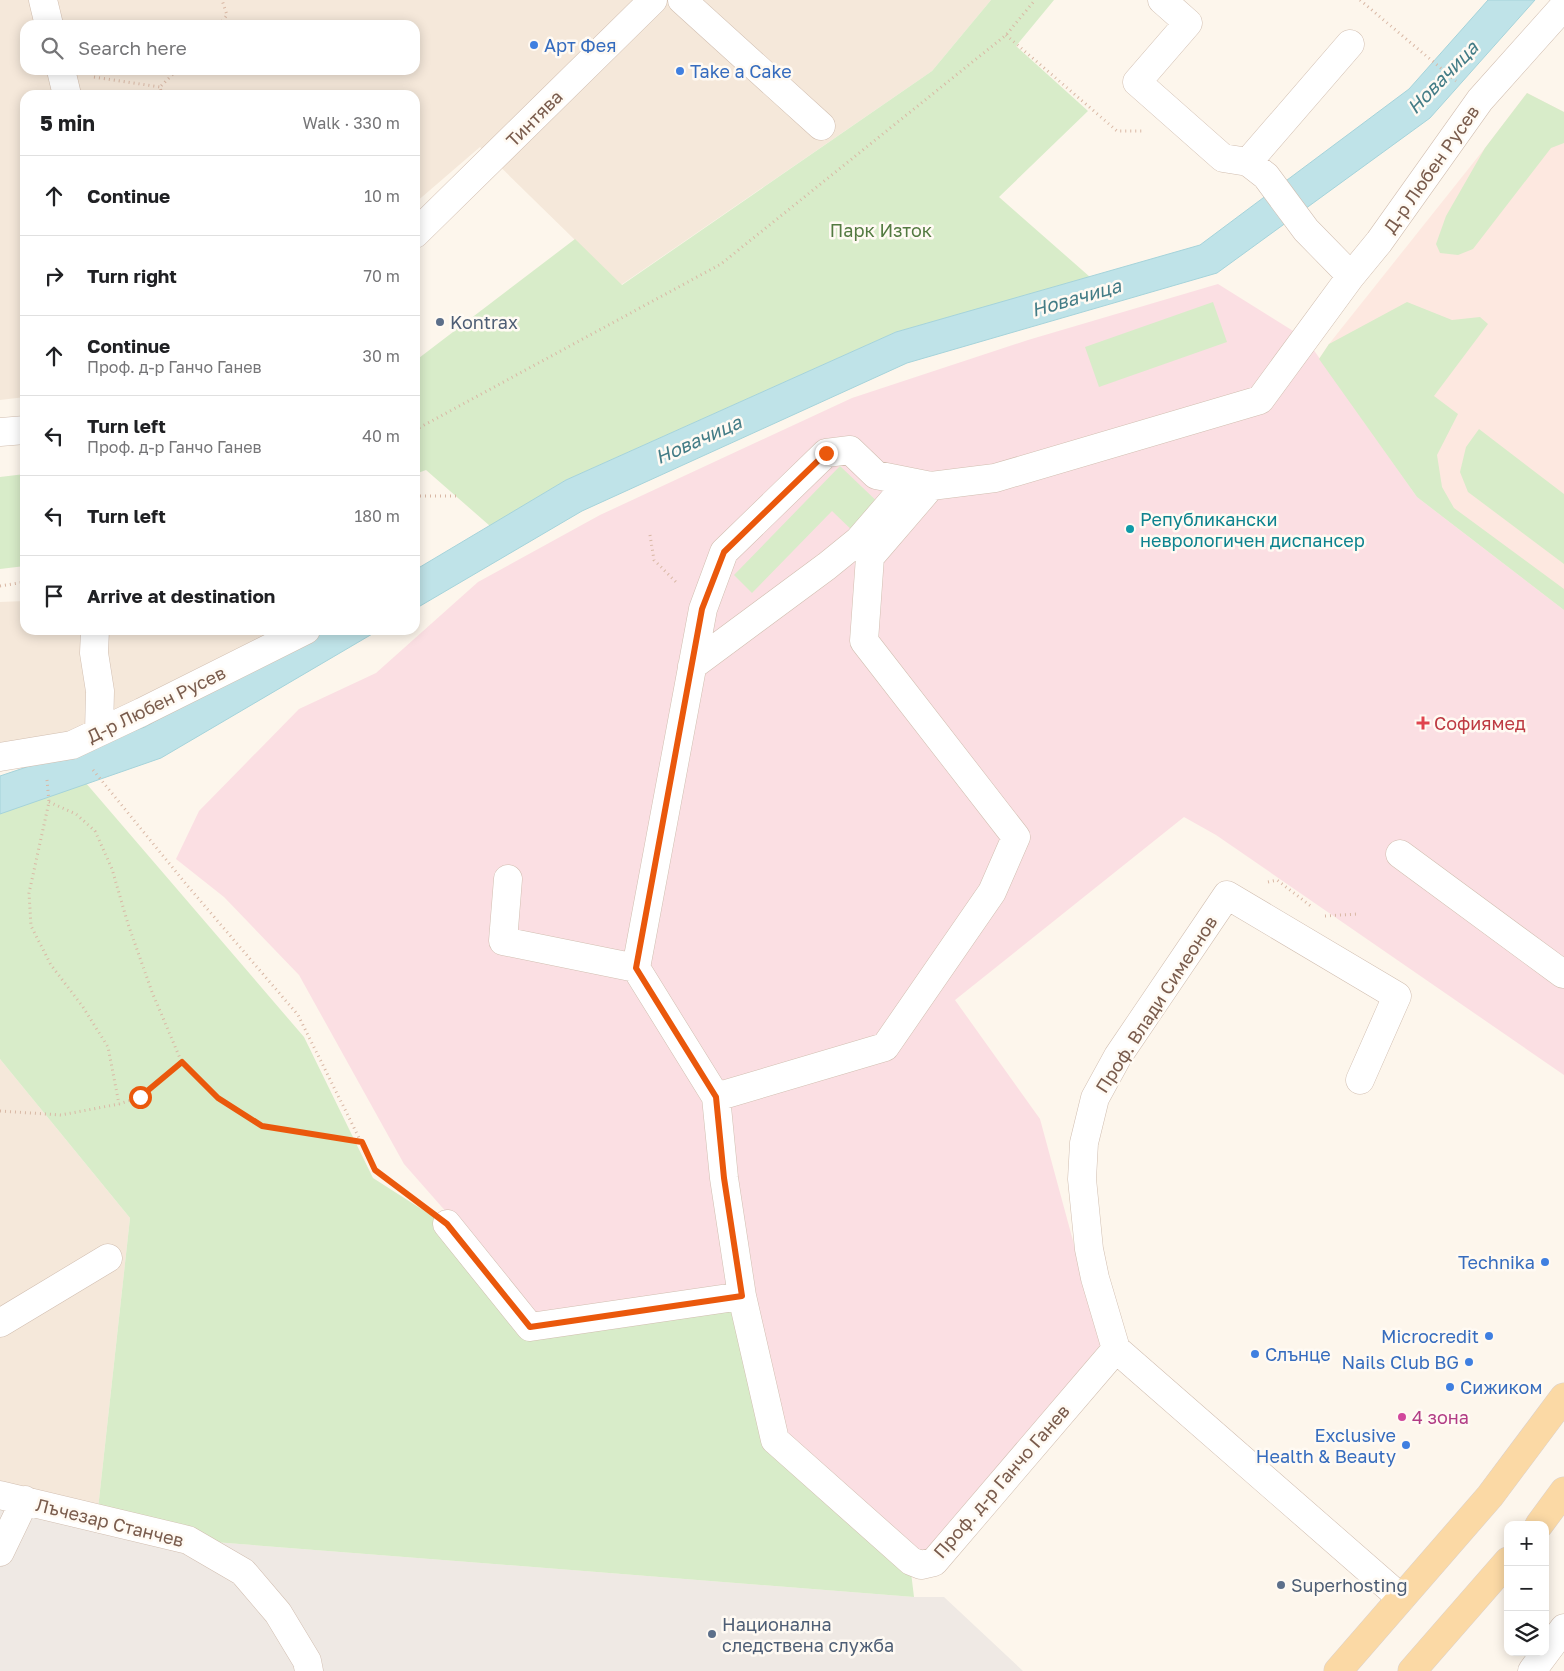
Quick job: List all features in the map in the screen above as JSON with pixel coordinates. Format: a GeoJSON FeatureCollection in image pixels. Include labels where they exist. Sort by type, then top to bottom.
{"type":"FeatureCollection","features":[{"type":"Feature","properties":{"kind":"main road"},"geometry":{"type":"LineString","coordinates":[[1338,1671],[1490,1496],[1564,1398]]}},
{"type":"Feature","properties":{"kind":"main road"},"geometry":{"type":"LineString","coordinates":[[1542,1521],[1564,1491]]}},
{"type":"Feature","properties":{"kind":"main road"},"geometry":{"type":"LineString","coordinates":[[1412,1671],[1504,1566]]}},
{"type":"Feature","properties":{"kind":"street"},"geometry":{"type":"LineString","coordinates":[[43,0],[48,20]]}},
{"type":"Feature","properties":{"kind":"street"},"geometry":{"type":"LineString","coordinates":[[682,0],[821,126]]}},
{"type":"Feature","properties":{"kind":"street"},"geometry":{"type":"LineString","coordinates":[[1162,0],[1188,23],[1137,82],[1223,158],[1257,169],[1306,230],[1352,276]]}},
{"type":"Feature","properties":{"kind":"street","name":"Тинтява"},"geometry":{"type":"LineString","coordinates":[[420,229],[641,4]]}},
{"type":"Feature","properties":{"kind":"street","name":"Д-р Любен Русев"},"geometry":{"type":"LineString","coordinates":[[920,484],[995,478],[1260,400],[1379,242],[1480,100],[1564,6]]}},
{"type":"Feature","properties":{"kind":"street"},"geometry":{"type":"LineString","coordinates":[[1257,169],[1350,44]]}},
{"type":"Feature","properties":{"kind":"street"},"geometry":{"type":"LineString","coordinates":[[0,432],[20,430]]}},
{"type":"Feature","properties":{"kind":"street"},"geometry":{"type":"LineString","coordinates":[[447,1224],[530,1327],[742,1296],[724,1178],[716,1097],[636,968],[702,609],[724,552],[826,453],[850,450],[876,474],[920,484]]}},
{"type":"Feature","properties":{"kind":"street"},"geometry":{"type":"LineString","coordinates":[[692,666],[827,566],[859,540],[920,484]]}},
{"type":"Feature","properties":{"kind":"street"},"geometry":{"type":"LineString","coordinates":[[716,1097],[885,1047],[992,892],[1016,837],[864,641],[870,557],[920,484]]}},
{"type":"Feature","properties":{"kind":"street"},"geometry":{"type":"LineString","coordinates":[[94,635],[94,653],[100,691],[99,732]]}},
{"type":"Feature","properties":{"kind":"street","name":"Д-р Любен Русев"},"geometry":{"type":"LineString","coordinates":[[0,757],[72,744],[142,712],[296,635]]}},
{"type":"Feature","properties":{"kind":"street"},"geometry":{"type":"LineString","coordinates":[[1400,854],[1563,974]]}},
{"type":"Feature","properties":{"kind":"street"},"geometry":{"type":"LineString","coordinates":[[508,878],[503,941],[636,968]]}},
{"type":"Feature","properties":{"kind":"street","name":"Проф. Влади Симеонов"},"geometry":{"type":"LineString","coordinates":[[1116,1349],[1095,1278],[1089,1249],[1082,1179],[1084,1143],[1095,1098],[1118,1056],[1227,895],[1396,996],[1360,1080]]}},
{"type":"Feature","properties":{"kind":"street"},"geometry":{"type":"LineString","coordinates":[[0,1323],[108,1258]]}},
{"type":"Feature","properties":{"kind":"street","name":"Проф. д-р Ганчо Ганев"},"geometry":{"type":"LineString","coordinates":[[742,1296],[775,1440],[911,1561],[921,1565],[934,1562],[1116,1349]]}},
{"type":"Feature","properties":{"kind":"street"},"geometry":{"type":"LineString","coordinates":[[1116,1349],[1401,1598]]}},
{"type":"Feature","properties":{"kind":"street"},"geometry":{"type":"LineString","coordinates":[[0,1552],[12,1498]]}},
{"type":"Feature","properties":{"kind":"street","name":"Лъчезар Станчев"},"geometry":{"type":"LineString","coordinates":[[12,1498],[188,1540],[243,1572],[278,1613],[307,1661],[309,1671]]}},
{"type":"Feature","properties":{"kind":"street"},"geometry":{"type":"LineString","coordinates":[[1532,1671],[1564,1628]]}},
{"type":"Feature","properties":{"kind":"path"},"geometry":{"type":"LineString","coordinates":[[222,0],[227,15],[223,20]]}},
{"type":"Feature","properties":{"kind":"path"},"geometry":{"type":"LineString","coordinates":[[420,427],[721,264],[1006,35],[1036,0]]}},
{"type":"Feature","properties":{"kind":"path"},"geometry":{"type":"LineString","coordinates":[[1360,0],[1456,82]]}},
{"type":"Feature","properties":{"kind":"path"},"geometry":{"type":"LineString","coordinates":[[1006,35],[1116,130],[1145,131]]}},
{"type":"Feature","properties":{"kind":"path"},"geometry":{"type":"LineString","coordinates":[[63,79],[160,87],[172,75]]}},
{"type":"Feature","properties":{"kind":"path"},"geometry":{"type":"LineString","coordinates":[[420,496],[458,496]]}},
{"type":"Feature","properties":{"kind":"path"},"geometry":{"type":"LineString","coordinates":[[650,535],[654,560],[702,609]]}},
{"type":"Feature","properties":{"kind":"path"},"geometry":{"type":"LineString","coordinates":[[0,586],[20,583]]}},
{"type":"Feature","properties":{"kind":"path"},"geometry":{"type":"LineString","coordinates":[[72,744],[186,884],[298,1015],[375,1170],[447,1224]]}},
{"type":"Feature","properties":{"kind":"path"},"geometry":{"type":"LineString","coordinates":[[43,750],[50,802],[29,893],[31,926],[51,966],[83,1007],[108,1047],[120,1104]]}},
{"type":"Feature","properties":{"kind":"path"},"geometry":{"type":"LineString","coordinates":[[50,802],[76,814],[95,831],[112,869],[128,924],[152,992],[182,1062],[218,1098],[262,1126],[362,1142]]}},
{"type":"Feature","properties":{"kind":"path"},"geometry":{"type":"LineString","coordinates":[[0,1111],[61,1115],[120,1104],[140,1097],[182,1062]]}},
{"type":"Feature","properties":{"kind":"shaded area"},"geometry":{"type":"Polygon","coordinates":[[[0,0],[991,0],[932,71],[621,285],[480,147],[420,199],[420,90],[20,90],[20,398],[0,400],[0,0]]]}},
{"type":"Feature","properties":{"kind":"shaded area"},"geometry":{"type":"Polygon","coordinates":[[[1527,93],[1564,112],[1564,610],[1417,497],[1319,359],[1527,93]]]}},
{"type":"Feature","properties":{"kind":"shaded area"},"geometry":{"type":"Polygon","coordinates":[[[1218,284],[1306,339],[1417,497],[1564,610],[1564,1075],[1216,835],[1184,817],[955,1000],[1040,1119],[1101,1344],[925,1558],[530,1320],[448,1214],[404,1164],[299,975],[224,897],[176,859],[199,811],[299,709],[376,673],[478,582],[600,515],[852,398],[1028,340],[1218,284]]]}},
{"type":"Feature","properties":{"kind":"shaded area"},"geometry":{"type":"Polygon","coordinates":[[[20,601],[20,635],[276,635],[47,744],[0,753],[0,602],[20,601]]]}},
{"type":"Feature","properties":{"kind":"shaded area"},"geometry":{"type":"Polygon","coordinates":[[[0,1059],[130,1218],[97,1518],[0,1495],[0,1059]]]}},
{"type":"Feature","properties":{"kind":"shaded area"},"geometry":{"type":"Polygon","coordinates":[[[0,1495],[188,1540],[914,1597],[944,1597],[1023,1671],[0,1671],[0,1495]]]}},
{"type":"Feature","properties":{"kind":"green space","name":"Парк Изток"},"geometry":{"type":"Polygon","coordinates":[[[991,0],[1054,0],[1016,46],[1088,111],[999,197],[1090,277],[896,332],[566,480],[490,526],[426,470],[420,472],[420,357],[575,239],[622,285],[932,71],[991,0]]]}},
{"type":"Feature","properties":{"kind":"green space"},"geometry":{"type":"Polygon","coordinates":[[[1527,93],[1564,112],[1564,143],[1551,148],[1473,249],[1458,255],[1440,253],[1436,244],[1446,216],[1485,148],[1527,93]]]}},
{"type":"Feature","properties":{"kind":"green space"},"geometry":{"type":"Polygon","coordinates":[[[1213,302],[1227,342],[1099,387],[1085,347],[1213,302]]]}},
{"type":"Feature","properties":{"kind":"green space"},"geometry":{"type":"Polygon","coordinates":[[[1407,302],[1452,320],[1480,317],[1488,324],[1434,396],[1458,414],[1437,455],[1442,487],[1454,508],[1564,589],[1564,610],[1417,497],[1319,359],[1329,344],[1407,302]]]}},
{"type":"Feature","properties":{"kind":"green space"},"geometry":{"type":"Polygon","coordinates":[[[1479,429],[1564,494],[1564,564],[1468,492],[1460,472],[1466,447],[1479,429]]]}},
{"type":"Feature","properties":{"kind":"green space"},"geometry":{"type":"Polygon","coordinates":[[[840,466],[885,509],[859,537],[832,511],[752,593],[734,575],[840,466]]]}},
{"type":"Feature","properties":{"kind":"green space"},"geometry":{"type":"Polygon","coordinates":[[[20,475],[20,567],[0,569],[0,477],[20,475]]]}},
{"type":"Feature","properties":{"kind":"green space"},"geometry":{"type":"Polygon","coordinates":[[[73,768],[304,1037],[373,1178],[437,1219],[526,1335],[731,1307],[762,1438],[910,1564],[914,1597],[188,1540],[97,1518],[130,1218],[0,1059],[0,778],[73,768]]]}},
{"type":"Feature","properties":{"kind":"water","name":"Новачица"},"geometry":{"type":"Polygon","coordinates":[[[1488,0],[1535,0],[1430,118],[1217,273],[907,363],[582,511],[420,606],[420,567],[566,480],[896,332],[1200,245],[1409,89],[1488,0]]]}},
{"type":"Feature","properties":{"kind":"water"},"geometry":{"type":"Polygon","coordinates":[[[302,635],[370,635],[161,758],[0,814],[0,776],[145,727],[302,635]]]}},
{"type":"Feature","properties":{"kind":"place","name":"Арт Фея"},"geometry":{"type":"Point","coordinates":[534,45]}},
{"type":"Feature","properties":{"kind":"place","name":"Take a Cake"},"geometry":{"type":"Point","coordinates":[680,71]}},
{"type":"Feature","properties":{"kind":"place","name":"Kontrax"},"geometry":{"type":"Point","coordinates":[440,322]}},
{"type":"Feature","properties":{"kind":"place","name":"Републикански неврологичен диспансер"},"geometry":{"type":"Point","coordinates":[1130,529]}},
{"type":"Feature","properties":{"kind":"place","name":"Софиямед"},"geometry":{"type":"Point","coordinates":[1423,723]}},
{"type":"Feature","properties":{"kind":"place","name":"Technika"},"geometry":{"type":"Point","coordinates":[1545,1262]}},
{"type":"Feature","properties":{"kind":"place","name":"Microcredit"},"geometry":{"type":"Point","coordinates":[1489,1336]}},
{"type":"Feature","properties":{"kind":"place","name":"Слънце"},"geometry":{"type":"Point","coordinates":[1255,1354]}},
{"type":"Feature","properties":{"kind":"place","name":"Nails Club BG"},"geometry":{"type":"Point","coordinates":[1469,1362]}},
{"type":"Feature","properties":{"kind":"place","name":"Сижиком"},"geometry":{"type":"Point","coordinates":[1450,1387]}},
{"type":"Feature","properties":{"kind":"place","name":"4 зона"},"geometry":{"type":"Point","coordinates":[1402,1417]}},
{"type":"Feature","properties":{"kind":"place","name":"Exclusive Health & Beauty"},"geometry":{"type":"Point","coordinates":[1406,1445]}},
{"type":"Feature","properties":{"kind":"place","name":"Superhosting"},"geometry":{"type":"Point","coordinates":[1281,1585]}},
{"type":"Feature","properties":{"kind":"place","name":"Национална следствена служба"},"geometry":{"type":"Point","coordinates":[712,1634]}},
{"type":"Feature","properties":{"kind":"route"},"geometry":{"type":"LineString","coordinates":[[140,1097],[182,1062],[218,1098],[262,1126],[362,1142],[375,1170],[447,1224],[530,1327],[742,1296],[724,1178],[716,1097],[636,968],[702,609],[724,552],[826,453]]}}]}
